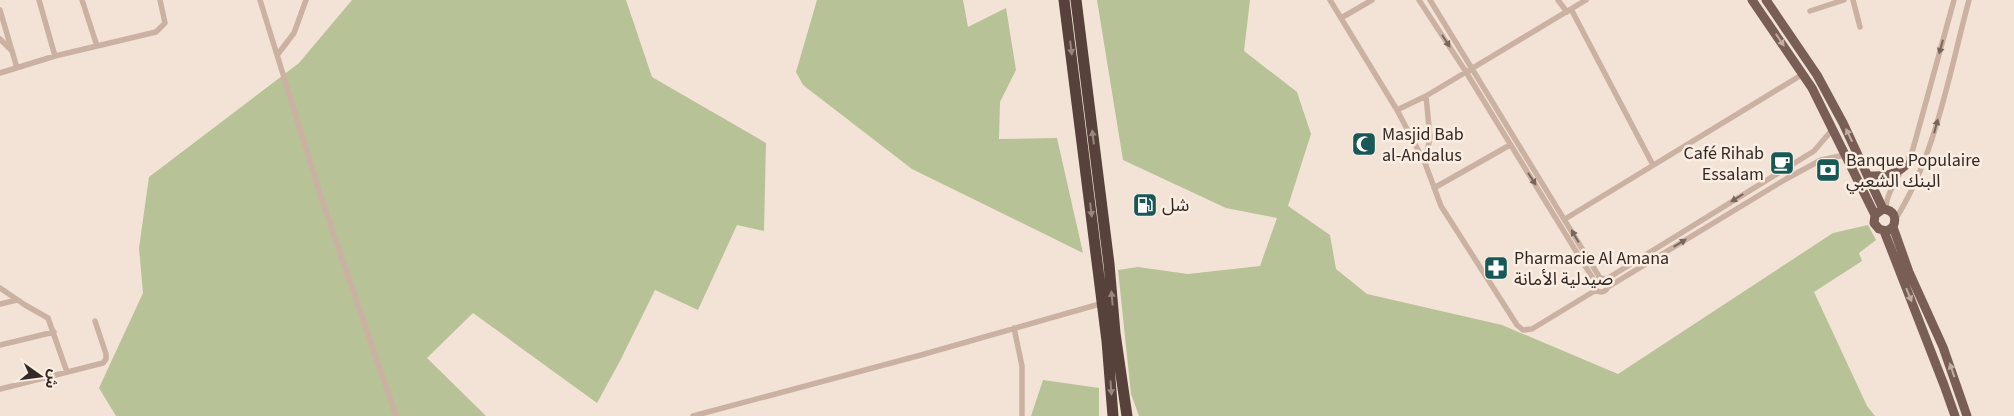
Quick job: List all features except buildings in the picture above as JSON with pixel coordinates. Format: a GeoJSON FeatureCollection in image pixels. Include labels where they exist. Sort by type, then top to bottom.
{"type":"FeatureCollection","features":[{"type":"Feature","properties":{"kind":"highway"},"geometry":{"type":"LineString","coordinates":[[1064,0],[1103,303],[1110,364],[1113,416]]}},
{"type":"Feature","properties":{"kind":"highway"},"geometry":{"type":"LineString","coordinates":[[1076,0],[1109,264],[1115,333],[1127,416]]}},
{"type":"Feature","properties":{"kind":"main road"},"geometry":{"type":"LineString","coordinates":[[1752,0],[1803,74],[1875,215],[1875,225],[1884,231],[1955,416]]}},
{"type":"Feature","properties":{"kind":"main road"},"geometry":{"type":"LineString","coordinates":[[1766,0],[1818,75],[1885,209],[1892,212],[1909,272],[1943,347],[1967,416]]}},
{"type":"Feature","properties":{"kind":"main road"},"geometry":{"type":"LineString","coordinates":[[1868,176],[1890,176],[1898,173],[1906,165]]}},
{"type":"Feature","properties":{"kind":"main road"},"geometry":{"type":"LineString","coordinates":[[1875,215],[1885,209]]}},
{"type":"Feature","properties":{"kind":"main road"},"geometry":{"type":"LineString","coordinates":[[1884,231],[1894,223]]}},
{"type":"Feature","properties":{"kind":"street"},"geometry":{"type":"LineString","coordinates":[[40,0],[55,56]]}},
{"type":"Feature","properties":{"kind":"street"},"geometry":{"type":"LineString","coordinates":[[82,0],[97,46]]}},
{"type":"Feature","properties":{"kind":"street"},"geometry":{"type":"LineString","coordinates":[[0,73],[55,56],[156,32],[164,23],[160,0]]}},
{"type":"Feature","properties":{"kind":"street"},"geometry":{"type":"LineString","coordinates":[[260,0],[322,200],[396,416]]}},
{"type":"Feature","properties":{"kind":"street"},"geometry":{"type":"LineString","coordinates":[[278,54],[294,32],[306,0]]}},
{"type":"Feature","properties":{"kind":"street"},"geometry":{"type":"LineString","coordinates":[[1330,0],[1397,110],[1426,163],[1441,206],[1479,268],[1520,328],[1527,330],[1538,326],[1596,290],[1600,280],[1814,151],[1832,130]]}},
{"type":"Feature","properties":{"kind":"street"},"geometry":{"type":"LineString","coordinates":[[1341,18],[1372,0]]}},
{"type":"Feature","properties":{"kind":"street"},"geometry":{"type":"LineString","coordinates":[[1419,0],[1466,72],[1510,145],[1600,280],[1608,287]]}},
{"type":"Feature","properties":{"kind":"street"},"geometry":{"type":"LineString","coordinates":[[1430,0],[1565,219],[1600,280]]}},
{"type":"Feature","properties":{"kind":"street"},"geometry":{"type":"LineString","coordinates":[[1558,0],[1569,10],[1653,165]]}},
{"type":"Feature","properties":{"kind":"street"},"geometry":{"type":"LineString","coordinates":[[1397,110],[1426,96],[1586,0]]}},
{"type":"Feature","properties":{"kind":"street"},"geometry":{"type":"LineString","coordinates":[[1810,11],[1844,0]]}},
{"type":"Feature","properties":{"kind":"street"},"geometry":{"type":"LineString","coordinates":[[1853,0],[1860,27]]}},
{"type":"Feature","properties":{"kind":"street"},"geometry":{"type":"LineString","coordinates":[[1885,209],[1886,200],[1906,165],[1919,128],[1954,0]]}},
{"type":"Feature","properties":{"kind":"street"},"geometry":{"type":"LineString","coordinates":[[1894,223],[1910,195],[1928,155],[1969,0]]}},
{"type":"Feature","properties":{"kind":"street"},"geometry":{"type":"LineString","coordinates":[[0,10],[17,68]]}},
{"type":"Feature","properties":{"kind":"street"},"geometry":{"type":"LineString","coordinates":[[0,39],[12,51]]}},
{"type":"Feature","properties":{"kind":"street"},"geometry":{"type":"LineString","coordinates":[[1565,219],[1803,74]]}},
{"type":"Feature","properties":{"kind":"street"},"geometry":{"type":"LineString","coordinates":[[1426,96],[1430,137],[1426,163]]}},
{"type":"Feature","properties":{"kind":"street"},"geometry":{"type":"LineString","coordinates":[[1434,188],[1510,145]]}},
{"type":"Feature","properties":{"kind":"street"},"geometry":{"type":"LineString","coordinates":[[1596,290],[1604,292],[1608,287],[1793,175],[1826,158],[1845,155]]}},
{"type":"Feature","properties":{"kind":"street"},"geometry":{"type":"LineString","coordinates":[[0,288],[48,318],[67,372]]}},
{"type":"Feature","properties":{"kind":"street"},"geometry":{"type":"LineString","coordinates":[[0,304],[17,300]]}},
{"type":"Feature","properties":{"kind":"street"},"geometry":{"type":"LineString","coordinates":[[693,416],[1103,303]]}},
{"type":"Feature","properties":{"kind":"street"},"geometry":{"type":"LineString","coordinates":[[0,389],[101,364],[105,361],[106,354],[95,321]]}},
{"type":"Feature","properties":{"kind":"street"},"geometry":{"type":"LineString","coordinates":[[1014,328],[1021,359],[1022,416]]}},
{"type":"Feature","properties":{"kind":"street"},"geometry":{"type":"LineString","coordinates":[[0,345],[54,332]]}},
{"type":"Feature","properties":{"kind":"green space"},"geometry":{"type":"Polygon","coordinates":[[[352,0],[626,0],[652,77],[766,143],[764,231],[737,225],[698,310],[655,290],[597,403],[473,313],[427,358],[486,416],[116,416],[99,388],[143,293],[139,248],[149,177],[299,63],[352,0]]]}},
{"type":"Feature","properties":{"kind":"green space"},"geometry":{"type":"Polygon","coordinates":[[[817,0],[963,0],[968,27],[1006,8],[1016,70],[1000,102],[999,139],[1057,138],[1083,253],[912,169],[803,85],[796,72],[817,0]]]}},
{"type":"Feature","properties":{"kind":"green space"},"geometry":{"type":"Polygon","coordinates":[[[1097,0],[1250,0],[1244,51],[1297,92],[1311,134],[1288,206],[1330,235],[1336,269],[1367,294],[1502,325],[1618,374],[1833,233],[1868,225],[1876,240],[1859,253],[1862,261],[1814,292],[1867,406],[1875,416],[1139,416],[1131,394],[1118,270],[1138,267],[1188,274],[1260,266],[1277,218],[1226,208],[1123,160],[1097,0]]]}},
{"type":"Feature","properties":{"kind":"green space"},"geometry":{"type":"Polygon","coordinates":[[[1043,380],[1099,388],[1099,416],[1031,416],[1043,380]]]}},
{"type":"Feature","properties":{"kind":"place","name":"Masjid Bab al-Andalus"},"geometry":{"type":"Point","coordinates":[1364,144]}},
{"type":"Feature","properties":{"kind":"place","name":"Café Rihab Essalam"},"geometry":{"type":"Point","coordinates":[1782,163]}},
{"type":"Feature","properties":{"kind":"place","name":"Banque Populaire البنك الشعبي"},"geometry":{"type":"Point","coordinates":[1828,170]}},
{"type":"Feature","properties":{"kind":"place","name":"شل"},"geometry":{"type":"Point","coordinates":[1145,205]}},
{"type":"Feature","properties":{"kind":"place","name":"Pharmacie Al Amana صيدلية الأمانة"},"geometry":{"type":"Point","coordinates":[1496,268]}}]}
